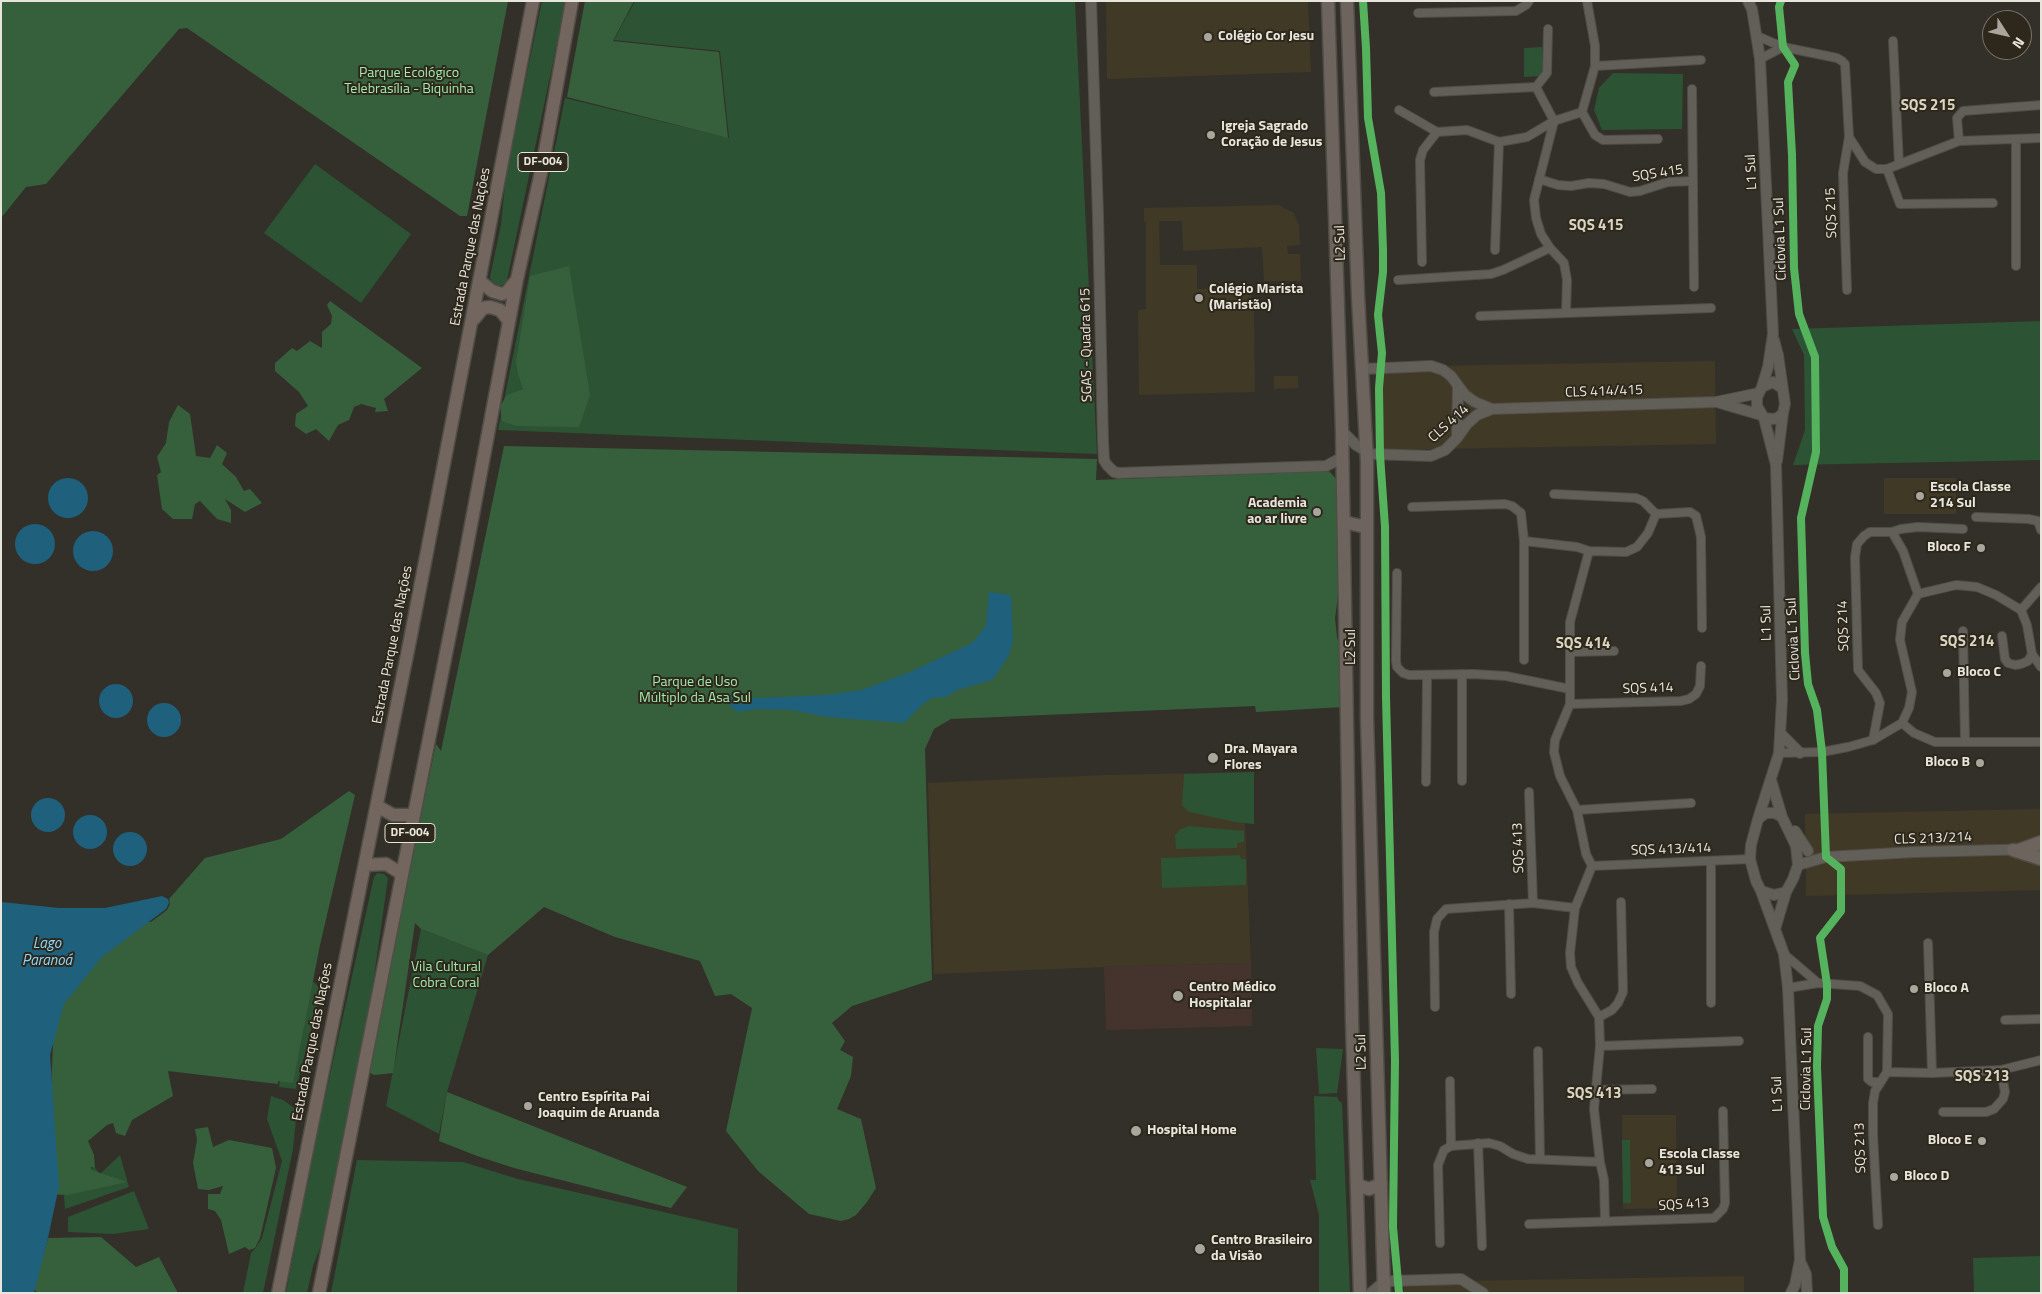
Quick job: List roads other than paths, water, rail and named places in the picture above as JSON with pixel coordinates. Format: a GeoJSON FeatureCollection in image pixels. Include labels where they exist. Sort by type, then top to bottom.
{"type":"FeatureCollection","features":[{"type":"Feature","properties":{"kind":"highway","name":"Estrada Parque das Nações"},"geometry":{"type":"LineString","coordinates":[[278,1293],[377,806],[533,1]]}},
{"type":"Feature","properties":{"kind":"highway","name":"DF-004"},"geometry":{"type":"LineString","coordinates":[[319,1293],[414,816],[517,279],[542,168],[572,1]]}},
{"type":"Feature","properties":{"kind":"highway"},"geometry":{"type":"LineString","coordinates":[[480,281],[492,291],[502,294],[517,279]]}},
{"type":"Feature","properties":{"kind":"highway"},"geometry":{"type":"LineString","coordinates":[[472,321],[483,308],[490,307],[500,310],[509,322]]}},
{"type":"Feature","properties":{"kind":"highway"},"geometry":{"type":"LineString","coordinates":[[377,806],[393,815],[414,816]]}},
{"type":"Feature","properties":{"kind":"highway"},"geometry":{"type":"LineString","coordinates":[[365,865],[386,864],[402,874]]}},
{"type":"Feature","properties":{"kind":"main road","name":"L2 Sul"},"geometry":{"type":"LineString","coordinates":[[1328,1],[1342,430],[1352,1021],[1360,1293]]}},
{"type":"Feature","properties":{"kind":"main road","name":"L2 Sul"},"geometry":{"type":"LineString","coordinates":[[1347,1],[1358,296],[1367,452],[1367,719],[1384,1288]]}},
{"type":"Feature","properties":{"kind":"main road"},"geometry":{"type":"LineString","coordinates":[[1337,296],[1348,293],[1358,296]]}},
{"type":"Feature","properties":{"kind":"main road"},"geometry":{"type":"LineString","coordinates":[[1344,522],[1361,526],[1367,522]]}},
{"type":"Feature","properties":{"kind":"main road"},"geometry":{"type":"LineString","coordinates":[[2016,850],[2041,842]]}},
{"type":"Feature","properties":{"kind":"main road"},"geometry":{"type":"LineString","coordinates":[[2016,850],[2041,859]]}},
{"type":"Feature","properties":{"kind":"main road"},"geometry":{"type":"LineString","coordinates":[[1358,1185],[1369,1189],[1381,1184]]}},
{"type":"Feature","properties":{"kind":"main road"},"geometry":{"type":"LineString","coordinates":[[1358,1210],[1370,1205],[1382,1210]]}},
{"type":"Feature","properties":{"kind":"street","name":"SGAS - Quadra 615"},"geometry":{"type":"LineString","coordinates":[[1091,1],[1104,460],[1111,469],[1119,473],[1326,466],[1341,458]]}},
{"type":"Feature","properties":{"kind":"street"},"geometry":{"type":"LineString","coordinates":[[1418,13],[1516,11],[1529,1]]}},
{"type":"Feature","properties":{"kind":"street"},"geometry":{"type":"LineString","coordinates":[[1587,1],[1595,46],[1594,66],[1582,112],[1595,135],[1603,140],[1658,138]]}},
{"type":"Feature","properties":{"kind":"street","name":"L1 Sul"},"geometry":{"type":"LineString","coordinates":[[1751,4],[1758,36],[1760,59],[1773,334],[1782,388]]}},
{"type":"Feature","properties":{"kind":"street"},"geometry":{"type":"LineString","coordinates":[[1434,92],[1536,87],[1547,73],[1548,29]]}},
{"type":"Feature","properties":{"kind":"street","name":"SQS 215"},"geometry":{"type":"LineString","coordinates":[[1758,36],[1784,47],[1837,58],[1845,64],[1849,137],[1843,173],[1847,290]]}},
{"type":"Feature","properties":{"kind":"street"},"geometry":{"type":"LineString","coordinates":[[1893,41],[1899,164]]}},
{"type":"Feature","properties":{"kind":"street"},"geometry":{"type":"LineString","coordinates":[[1760,59],[1784,47]]}},
{"type":"Feature","properties":{"kind":"street"},"geometry":{"type":"LineString","coordinates":[[1594,66],[1701,60]]}},
{"type":"Feature","properties":{"kind":"street"},"geometry":{"type":"LineString","coordinates":[[1536,87],[1554,121],[1534,200],[1536,218],[1541,234],[1550,248],[1564,263],[1566,269],[1566,312]]}},
{"type":"Feature","properties":{"kind":"street","name":"SQS 415"},"geometry":{"type":"LineString","coordinates":[[1692,89],[1694,287]]}},
{"type":"Feature","properties":{"kind":"street"},"geometry":{"type":"LineString","coordinates":[[1960,141],[1957,118],[1962,110],[2041,105]]}},
{"type":"Feature","properties":{"kind":"street"},"geometry":{"type":"LineString","coordinates":[[1399,110],[1437,132],[1466,130],[1499,142],[1527,137],[1554,121],[1582,112]]}},
{"type":"Feature","properties":{"kind":"street"},"geometry":{"type":"LineString","coordinates":[[1422,262],[1420,160],[1423,150],[1437,132]]}},
{"type":"Feature","properties":{"kind":"street","name":"SQS 215"},"geometry":{"type":"LineString","coordinates":[[1849,137],[1865,162],[1876,168],[1887,169]]}},
{"type":"Feature","properties":{"kind":"street"},"geometry":{"type":"LineString","coordinates":[[1993,204],[1900,204],[1887,169],[1960,141],[2041,138]]}},
{"type":"Feature","properties":{"kind":"street"},"geometry":{"type":"LineString","coordinates":[[2016,139],[2016,266]]}},
{"type":"Feature","properties":{"kind":"street"},"geometry":{"type":"LineString","coordinates":[[1496,250],[1499,142]]}},
{"type":"Feature","properties":{"kind":"street","name":"SQS 415"},"geometry":{"type":"LineString","coordinates":[[1539,179],[1558,186],[1589,183],[1604,184],[1630,192],[1640,191],[1668,182],[1693,181]]}},
{"type":"Feature","properties":{"kind":"street"},"geometry":{"type":"LineString","coordinates":[[1398,280],[1491,274],[1550,248]]}},
{"type":"Feature","properties":{"kind":"street"},"geometry":{"type":"LineString","coordinates":[[1480,316],[1711,308]]}},
{"type":"Feature","properties":{"kind":"street","name":"L1 Sul"},"geometry":{"type":"LineString","coordinates":[[1760,390],[1768,367],[1773,334]]}},
{"type":"Feature","properties":{"kind":"street"},"geometry":{"type":"LineString","coordinates":[[1363,369],[1431,366],[1443,370],[1475,402],[1492,409]]}},
{"type":"Feature","properties":{"kind":"street"},"geometry":{"type":"LineString","coordinates":[[1773,382],[1782,388],[1783,413],[1774,420],[1763,416],[1757,406],[1760,390],[1773,382]]}},
{"type":"Feature","properties":{"kind":"street"},"geometry":{"type":"LineString","coordinates":[[1457,438],[1458,386]]}},
{"type":"Feature","properties":{"kind":"street","name":"CLS 414/415"},"geometry":{"type":"LineString","coordinates":[[1492,409],[1716,402],[1760,390]]}},
{"type":"Feature","properties":{"kind":"street","name":"CLS 414/415"},"geometry":{"type":"LineString","coordinates":[[1716,402],[1763,416]]}},
{"type":"Feature","properties":{"kind":"street","name":"CLS 414"},"geometry":{"type":"LineString","coordinates":[[1367,452],[1380,455],[1431,456],[1445,450],[1477,415],[1492,409]]}},
{"type":"Feature","properties":{"kind":"street","name":"L1 Sul"},"geometry":{"type":"LineString","coordinates":[[1783,413],[1776,465],[1782,700],[1779,753],[1758,819],[1751,845],[1750,859],[1756,881],[1784,954],[1788,988],[1800,1260],[1795,1285],[1791,1293]]}},
{"type":"Feature","properties":{"kind":"street","name":"L1 Sul"},"geometry":{"type":"LineString","coordinates":[[1763,416],[1776,465]]}},
{"type":"Feature","properties":{"kind":"street"},"geometry":{"type":"LineString","coordinates":[[1342,430],[1353,443],[1367,452]]}},
{"type":"Feature","properties":{"kind":"street"},"geometry":{"type":"LineString","coordinates":[[1326,466],[1342,476]]}},
{"type":"Feature","properties":{"kind":"street"},"geometry":{"type":"LineString","coordinates":[[1554,494],[1636,498],[1643,501],[1656,514],[1690,512],[1696,516],[1701,537],[1702,628]]}},
{"type":"Feature","properties":{"kind":"street"},"geometry":{"type":"LineString","coordinates":[[1412,507],[1509,504],[1521,513],[1524,541],[1524,660]]}},
{"type":"Feature","properties":{"kind":"street"},"geometry":{"type":"LineString","coordinates":[[1524,541],[1576,547],[1589,552],[1626,552],[1637,547],[1648,533],[1656,514]]}},
{"type":"Feature","properties":{"kind":"street"},"geometry":{"type":"LineString","coordinates":[[1976,518],[2040,521],[2041,530]]}},
{"type":"Feature","properties":{"kind":"street","name":"SQS 214"},"geometry":{"type":"LineString","coordinates":[[1874,740],[1880,703],[1876,693],[1858,670],[1855,557],[1857,544],[1870,532],[1892,532],[1918,527],[1963,528]]}},
{"type":"Feature","properties":{"kind":"street"},"geometry":{"type":"LineString","coordinates":[[1892,532],[1903,551],[1918,594]]}},
{"type":"Feature","properties":{"kind":"street"},"geometry":{"type":"LineString","coordinates":[[1589,552],[1570,622],[1570,704],[1555,740],[1554,752],[1560,776],[1577,810],[1582,841],[1592,866],[1575,908],[1570,953],[1571,967],[1586,998],[1599,1017],[1600,1046],[1594,1109],[1604,1180],[1605,1221]]}},
{"type":"Feature","properties":{"kind":"street"},"geometry":{"type":"LineString","coordinates":[[1397,573],[1397,667],[1409,676],[1462,674],[1506,676],[1570,689]]}},
{"type":"Feature","properties":{"kind":"street"},"geometry":{"type":"LineString","coordinates":[[1779,753],[1822,752],[1848,747],[1874,740],[1902,723],[1909,708],[1912,692],[1900,640],[1902,622],[1918,594],[1956,585],[1977,587],[1996,595],[2021,610],[2027,625],[2032,654],[2041,668]]}},
{"type":"Feature","properties":{"kind":"street"},"geometry":{"type":"LineString","coordinates":[[2021,610],[2041,587]]}},
{"type":"Feature","properties":{"kind":"street"},"geometry":{"type":"LineString","coordinates":[[1963,631],[1965,742]]}},
{"type":"Feature","properties":{"kind":"street"},"geometry":{"type":"LineString","coordinates":[[2002,636],[2004,659],[2008,663],[2021,664],[2028,661],[2032,654]]}},
{"type":"Feature","properties":{"kind":"street"},"geometry":{"type":"LineString","coordinates":[[1571,652],[1614,651]]}},
{"type":"Feature","properties":{"kind":"street","name":"SQS 414"},"geometry":{"type":"LineString","coordinates":[[1570,704],[1681,701],[1690,699],[1696,694],[1700,686],[1701,666]]}},
{"type":"Feature","properties":{"kind":"street"},"geometry":{"type":"LineString","coordinates":[[1462,674],[1462,781]]}},
{"type":"Feature","properties":{"kind":"street"},"geometry":{"type":"LineString","coordinates":[[1426,675],[1426,782]]}},
{"type":"Feature","properties":{"kind":"street"},"geometry":{"type":"LineString","coordinates":[[1902,723],[1914,733],[1935,742],[2039,742]]}},
{"type":"Feature","properties":{"kind":"street"},"geometry":{"type":"LineString","coordinates":[[1780,733],[1800,753]]}},
{"type":"Feature","properties":{"kind":"street"},"geometry":{"type":"LineString","coordinates":[[1771,779],[1782,817],[1796,846],[1802,864],[1783,903]]}},
{"type":"Feature","properties":{"kind":"street","name":"SQS 413"},"geometry":{"type":"LineString","coordinates":[[1529,792],[1533,903]]}},
{"type":"Feature","properties":{"kind":"street"},"geometry":{"type":"LineString","coordinates":[[1577,810],[1691,803]]}},
{"type":"Feature","properties":{"kind":"street"},"geometry":{"type":"LineString","coordinates":[[1778,806],[1808,851]]}},
{"type":"Feature","properties":{"kind":"street"},"geometry":{"type":"LineString","coordinates":[[1758,819],[1766,813],[1775,813],[1782,817]]}},
{"type":"Feature","properties":{"kind":"street","name":"CLS 213/214"},"geometry":{"type":"LineString","coordinates":[[1796,846],[1826,857]]}},
{"type":"Feature","properties":{"kind":"street","name":"CLS 213/214"},"geometry":{"type":"LineString","coordinates":[[1802,864],[1826,857],[1915,852],[2041,849]]}},
{"type":"Feature","properties":{"kind":"street","name":"SQS 413/414"},"geometry":{"type":"LineString","coordinates":[[1592,866],[1750,859]]}},
{"type":"Feature","properties":{"kind":"street"},"geometry":{"type":"LineString","coordinates":[[1711,861],[1711,1003]]}},
{"type":"Feature","properties":{"kind":"street"},"geometry":{"type":"LineString","coordinates":[[1775,929],[1786,892],[1802,864]]}},
{"type":"Feature","properties":{"kind":"street"},"geometry":{"type":"LineString","coordinates":[[1761,891],[1774,895],[1786,892]]}},
{"type":"Feature","properties":{"kind":"street"},"geometry":{"type":"LineString","coordinates":[[1599,1017],[1612,1010],[1623,992],[1621,902]]}},
{"type":"Feature","properties":{"kind":"street"},"geometry":{"type":"LineString","coordinates":[[1435,1007],[1434,932],[1440,915],[1449,908],[1533,903],[1575,908]]}},
{"type":"Feature","properties":{"kind":"street"},"geometry":{"type":"LineString","coordinates":[[1509,904],[1511,994]]}},
{"type":"Feature","properties":{"kind":"street"},"geometry":{"type":"LineString","coordinates":[[1928,942],[1932,1074]]}},
{"type":"Feature","properties":{"kind":"street"},"geometry":{"type":"LineString","coordinates":[[1784,954],[1818,983]]}},
{"type":"Feature","properties":{"kind":"street"},"geometry":{"type":"LineString","coordinates":[[1788,988],[1818,983],[1860,986],[1877,995],[1884,1003],[1888,1014],[1887,1072],[1932,1074],[2001,1070],[2041,1060]]}},
{"type":"Feature","properties":{"kind":"street"},"geometry":{"type":"LineString","coordinates":[[2005,1020],[2041,1019]]}},
{"type":"Feature","properties":{"kind":"street"},"geometry":{"type":"LineString","coordinates":[[1868,1037],[1868,1079],[1872,1082],[1879,1082]]}},
{"type":"Feature","properties":{"kind":"street"},"geometry":{"type":"LineString","coordinates":[[1600,1046],[1739,1041]]}},
{"type":"Feature","properties":{"kind":"street"},"geometry":{"type":"LineString","coordinates":[[1538,1051],[1540,1158]]}},
{"type":"Feature","properties":{"kind":"street"},"geometry":{"type":"LineString","coordinates":[[1943,1112],[1986,1112],[1994,1109],[2003,1099],[2005,1092],[2001,1070]]}},
{"type":"Feature","properties":{"kind":"street","name":"SQS 213"},"geometry":{"type":"LineString","coordinates":[[1878,1225],[1872,1135],[1873,1103],[1879,1082],[1887,1072]]}},
{"type":"Feature","properties":{"kind":"street"},"geometry":{"type":"LineString","coordinates":[[1450,1080],[1451,1146]]}},
{"type":"Feature","properties":{"kind":"street"},"geometry":{"type":"LineString","coordinates":[[1596,1090],[1652,1089]]}},
{"type":"Feature","properties":{"kind":"street","name":"SQS 413"},"geometry":{"type":"LineString","coordinates":[[1529,1224],[1714,1218],[1725,1203],[1723,1111]]}},
{"type":"Feature","properties":{"kind":"street"},"geometry":{"type":"LineString","coordinates":[[1440,1243],[1438,1165],[1444,1150],[1451,1146],[1478,1143],[1500,1146],[1513,1154],[1528,1159],[1600,1162]]}},
{"type":"Feature","properties":{"kind":"street"},"geometry":{"type":"LineString","coordinates":[[1478,1143],[1482,1246]]}},
{"type":"Feature","properties":{"kind":"street","name":"L1 Sul"},"geometry":{"type":"LineString","coordinates":[[1800,1260],[1806,1274],[1807,1293]]}},
{"type":"Feature","properties":{"kind":"street"},"geometry":{"type":"LineString","coordinates":[[1370,1293],[1399,1280],[1461,1279],[1483,1293]]}},
{"type":"Feature","properties":{"kind":"water"},"geometry":{"type":"Polygon","coordinates":[[[72,478],[79,481],[85,487],[88,498],[87,506],[79,515],[72,518],[64,518],[57,515],[49,506],[48,494],[51,487],[60,479],[72,478]]]}},
{"type":"Feature","properties":{"kind":"water"},"geometry":{"type":"Polygon","coordinates":[[[39,524],[46,527],[52,533],[55,544],[54,552],[46,561],[39,564],[31,564],[24,561],[16,552],[15,540],[18,533],[27,525],[39,524]]]}},
{"type":"Feature","properties":{"kind":"water"},"geometry":{"type":"Polygon","coordinates":[[[97,531],[104,534],[110,540],[113,551],[112,559],[104,568],[97,571],[89,571],[82,568],[74,559],[73,547],[76,540],[85,532],[97,531]]]}},
{"type":"Feature","properties":{"kind":"water"},"geometry":{"type":"Polygon","coordinates":[[[989,592],[1011,595],[1013,641],[1009,655],[998,672],[992,680],[957,690],[944,698],[934,697],[924,703],[904,723],[828,717],[792,710],[758,709],[738,712],[730,706],[731,697],[760,698],[825,695],[862,690],[910,672],[972,643],[986,626],[989,592]]]}},
{"type":"Feature","properties":{"kind":"water"},"geometry":{"type":"Polygon","coordinates":[[[116,684],[123,685],[128,689],[132,694],[132,708],[128,713],[123,717],[116,718],[109,717],[104,713],[100,708],[99,701],[100,694],[104,689],[109,685],[116,684]]]}},
{"type":"Feature","properties":{"kind":"water"},"geometry":{"type":"Polygon","coordinates":[[[164,703],[171,704],[176,708],[180,713],[180,727],[176,732],[171,736],[164,737],[157,736],[152,732],[148,727],[147,720],[148,713],[152,708],[157,704],[164,703]]]}},
{"type":"Feature","properties":{"kind":"water"},"geometry":{"type":"Polygon","coordinates":[[[48,798],[55,799],[60,803],[64,808],[64,822],[60,827],[55,831],[48,832],[41,831],[36,827],[32,822],[31,815],[32,808],[36,803],[41,799],[48,798]]]}},
{"type":"Feature","properties":{"kind":"water"},"geometry":{"type":"Polygon","coordinates":[[[90,815],[97,816],[102,820],[106,825],[106,839],[102,844],[97,848],[90,849],[83,848],[78,844],[74,839],[73,832],[74,825],[78,820],[83,816],[90,815]]]}},
{"type":"Feature","properties":{"kind":"water"},"geometry":{"type":"Polygon","coordinates":[[[130,832],[137,833],[142,837],[146,842],[146,856],[142,861],[137,865],[130,866],[123,865],[118,861],[114,856],[113,849],[114,842],[118,837],[123,833],[130,832]]]}},
{"type":"Feature","properties":{"kind":"water","name":"Lago Paranoá"},"geometry":{"type":"Polygon","coordinates":[[[162,896],[168,899],[169,903],[166,909],[102,957],[64,1004],[50,1055],[59,1186],[48,1238],[34,1293],[1,1293],[1,902],[59,908],[105,908],[162,896]]]}},
{"type":"Feature","properties":{"kind":"place","name":"Colégio Cor Jesu"},"geometry":{"type":"Point","coordinates":[1208,37]}},
{"type":"Feature","properties":{"kind":"place","name":"Igreja Sagrado Coração de Jesus"},"geometry":{"type":"Point","coordinates":[1211,135]}},
{"type":"Feature","properties":{"kind":"place","name":"Colégio Marista (Maristão)"},"geometry":{"type":"Point","coordinates":[1199,298]}},
{"type":"Feature","properties":{"kind":"place","name":"Escola Classe 214 Sul"},"geometry":{"type":"Point","coordinates":[1920,496]}},
{"type":"Feature","properties":{"kind":"place","name":"Academia ao ar livre"},"geometry":{"type":"Point","coordinates":[1317,512]}},
{"type":"Feature","properties":{"kind":"place","name":"Bloco F"},"geometry":{"type":"Point","coordinates":[1981,548]}},
{"type":"Feature","properties":{"kind":"place","name":"Bloco C"},"geometry":{"type":"Point","coordinates":[1947,673]}},
{"type":"Feature","properties":{"kind":"place","name":"Dra. Mayara Flores"},"geometry":{"type":"Point","coordinates":[1213,758]}},
{"type":"Feature","properties":{"kind":"place","name":"Bloco B"},"geometry":{"type":"Point","coordinates":[1980,763]}},
{"type":"Feature","properties":{"kind":"place","name":"Bloco A"},"geometry":{"type":"Point","coordinates":[1914,989]}},
{"type":"Feature","properties":{"kind":"place","name":"Centro Médico Hospitalar"},"geometry":{"type":"Point","coordinates":[1178,996]}},
{"type":"Feature","properties":{"kind":"place","name":"Centro Espírita Pai Joaquim de Aruanda"},"geometry":{"type":"Point","coordinates":[528,1106]}},
{"type":"Feature","properties":{"kind":"place","name":"Hospital Home"},"geometry":{"type":"Point","coordinates":[1136,1131]}},
{"type":"Feature","properties":{"kind":"place","name":"Bloco E"},"geometry":{"type":"Point","coordinates":[1982,1141]}},
{"type":"Feature","properties":{"kind":"place","name":"Escola Classe 413 Sul"},"geometry":{"type":"Point","coordinates":[1649,1163]}},
{"type":"Feature","properties":{"kind":"place","name":"Bloco D"},"geometry":{"type":"Point","coordinates":[1894,1177]}},
{"type":"Feature","properties":{"kind":"place","name":"Centro Brasileiro da Visão"},"geometry":{"type":"Point","coordinates":[1200,1249]}},
{"type":"Feature","properties":{"kind":"district","name":"SQS 215"},"geometry":{"type":"Point","coordinates":[1928,106]}},
{"type":"Feature","properties":{"kind":"district","name":"SQS 415"},"geometry":{"type":"Point","coordinates":[1596,226]}},
{"type":"Feature","properties":{"kind":"district","name":"SQS 214"},"geometry":{"type":"Point","coordinates":[1967,642]}},
{"type":"Feature","properties":{"kind":"district","name":"SQS 414"},"geometry":{"type":"Point","coordinates":[1583,644]}},
{"type":"Feature","properties":{"kind":"district","name":"SQS 213"},"geometry":{"type":"Point","coordinates":[1982,1077]}},
{"type":"Feature","properties":{"kind":"district","name":"SQS 413"},"geometry":{"type":"Point","coordinates":[1594,1094]}},
{"type":"Feature","properties":{"kind":"park label","name":"Parque Ecológico Telebrasília - Biquinha"},"geometry":{"type":"Point","coordinates":[409,82]}},
{"type":"Feature","properties":{"kind":"park label","name":"Parque de Uso Múltiplo da Asa Sul"},"geometry":{"type":"Point","coordinates":[695,692]}},
{"type":"Feature","properties":{"kind":"park label","name":"Vila Cultural Cobra Coral"},"geometry":{"type":"Point","coordinates":[446,976]}}]}
